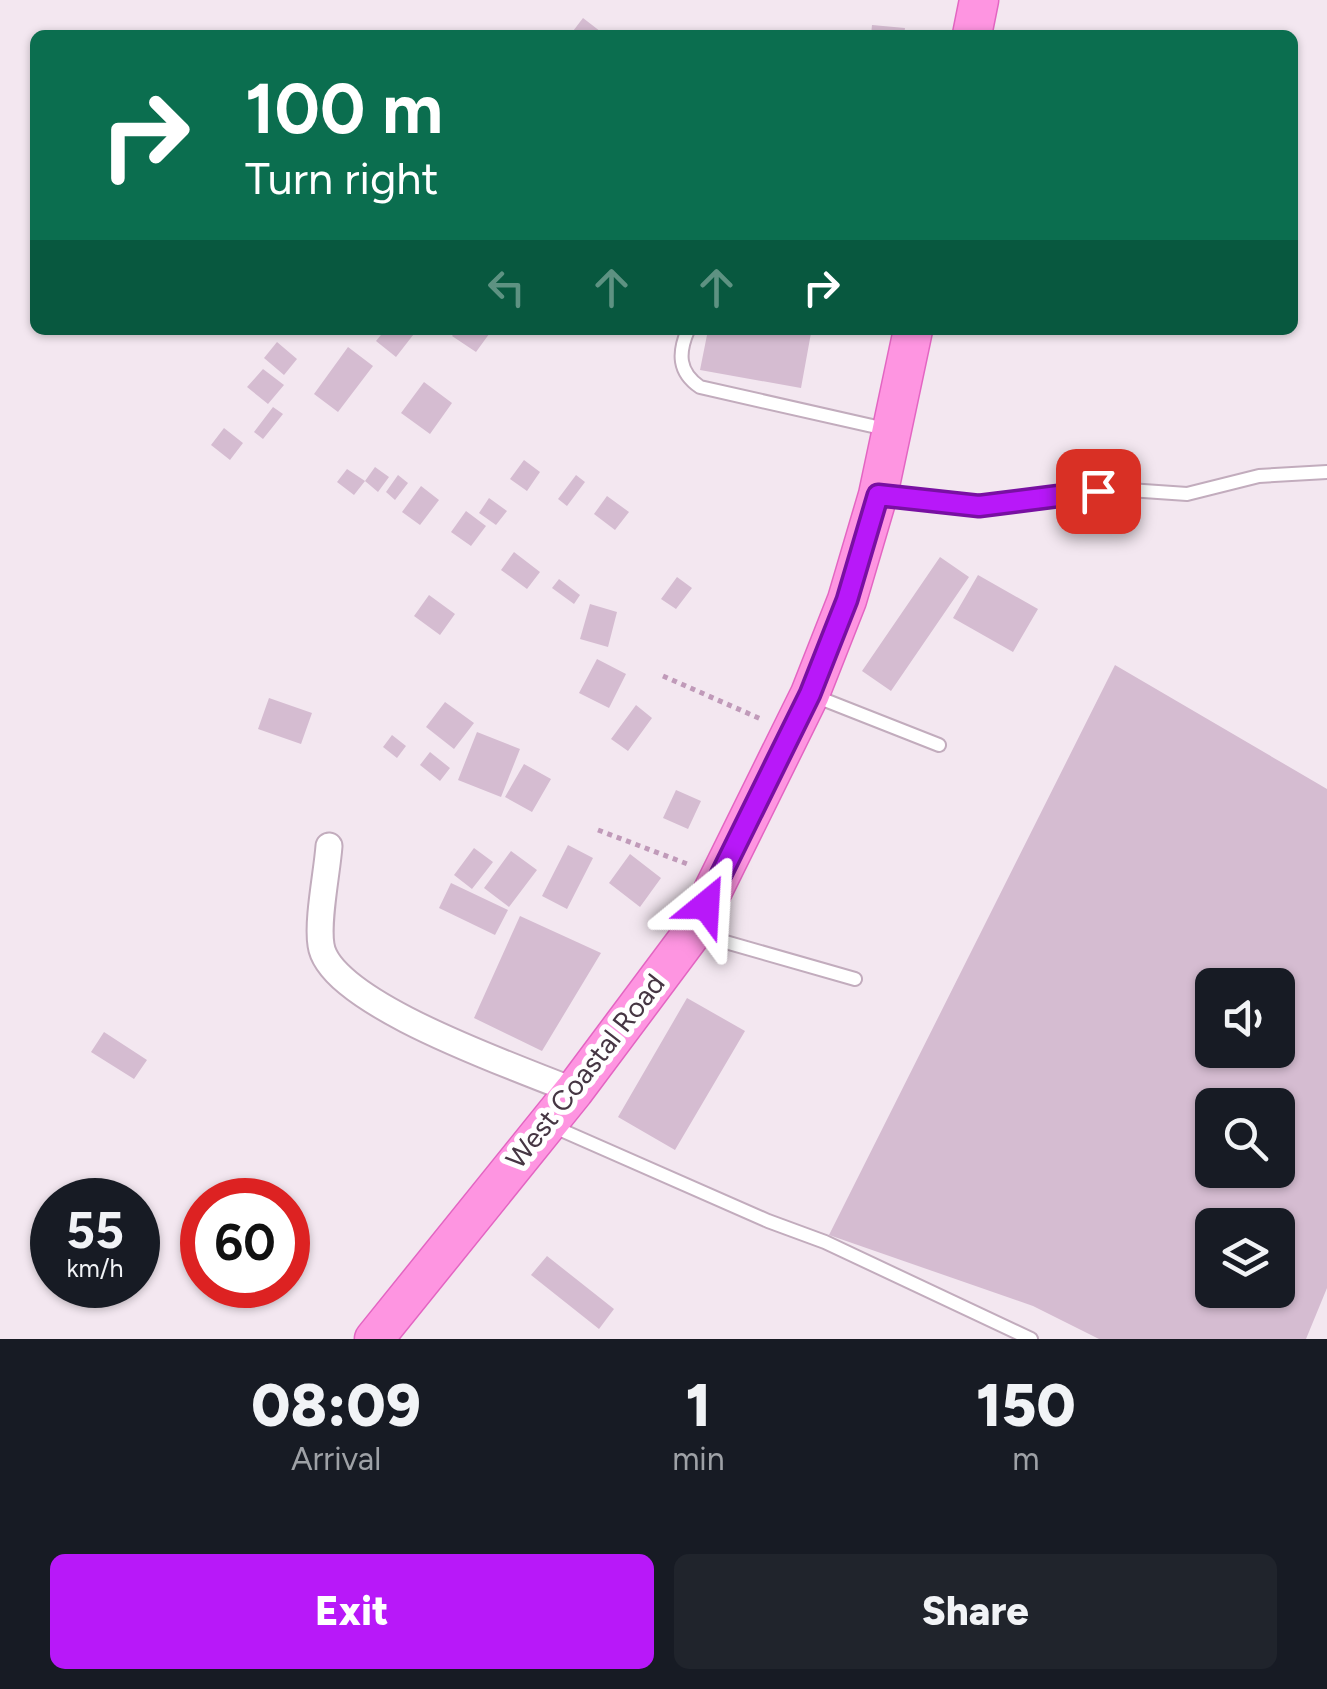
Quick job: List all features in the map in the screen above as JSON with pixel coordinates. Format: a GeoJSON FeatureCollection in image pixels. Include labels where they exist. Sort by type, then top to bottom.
{"type":"FeatureCollection","features":[{"type":"Feature","properties":{"kind":"main road"},"geometry":{"type":"LineString","coordinates":[[973,30],[979,0]]}},
{"type":"Feature","properties":{"kind":"main road","name":"West Coastal Road"},"geometry":{"type":"LineString","coordinates":[[374,1339],[574,1091],[692,933],[810,694],[847,600],[878,495],[912,335]]}},
{"type":"Feature","properties":{"kind":"street"},"geometry":{"type":"LineString","coordinates":[[329,846],[320,946],[328,963],[370,1000],[406,1022],[574,1091]]}},
{"type":"Feature","properties":{"kind":"lane"},"geometry":{"type":"LineString","coordinates":[[686,335],[681,364],[688,379],[700,387],[892,431]]}},
{"type":"Feature","properties":{"kind":"lane"},"geometry":{"type":"LineString","coordinates":[[878,495],[979,506],[1072,492],[1187,494],[1260,476],[1327,472]]}},
{"type":"Feature","properties":{"kind":"lane"},"geometry":{"type":"LineString","coordinates":[[810,694],[939,745]]}},
{"type":"Feature","properties":{"kind":"lane"},"geometry":{"type":"LineString","coordinates":[[692,933],[854,979]]}},
{"type":"Feature","properties":{"kind":"lane"},"geometry":{"type":"LineString","coordinates":[[545,1123],[825,1242],[1031,1339]]}},
{"type":"Feature","properties":{"kind":"path"},"geometry":{"type":"LineString","coordinates":[[663,676],[791,733]]}},
{"type":"Feature","properties":{"kind":"path"},"geometry":{"type":"LineString","coordinates":[[598,830],[721,877]]}},
{"type":"Feature","properties":{"kind":"building"},"geometry":{"type":"Polygon","coordinates":[[[583,18],[599,30],[574,30],[583,18]]]}},
{"type":"Feature","properties":{"kind":"building"},"geometry":{"type":"Polygon","coordinates":[[[872,25],[905,28],[905,30],[872,30],[872,25]]]}},
{"type":"Feature","properties":{"kind":"building"},"geometry":{"type":"Polygon","coordinates":[[[381,335],[413,335],[396,357],[376,341],[381,335]]]}},
{"type":"Feature","properties":{"kind":"building"},"geometry":{"type":"Polygon","coordinates":[[[453,335],[488,335],[476,352],[453,335]]]}},
{"type":"Feature","properties":{"kind":"building"},"geometry":{"type":"Polygon","coordinates":[[[707,335],[811,335],[801,388],[700,370],[707,335]]]}},
{"type":"Feature","properties":{"kind":"building"},"geometry":{"type":"Polygon","coordinates":[[[277,342],[297,359],[284,375],[264,358],[277,342]]]}},
{"type":"Feature","properties":{"kind":"building"},"geometry":{"type":"Polygon","coordinates":[[[348,347],[373,366],[338,412],[314,394],[348,347]]]}},
{"type":"Feature","properties":{"kind":"building"},"geometry":{"type":"Polygon","coordinates":[[[263,369],[284,385],[268,404],[247,387],[263,369]]]}},
{"type":"Feature","properties":{"kind":"building"},"geometry":{"type":"Polygon","coordinates":[[[424,382],[452,403],[430,434],[401,413],[424,382]]]}},
{"type":"Feature","properties":{"kind":"building"},"geometry":{"type":"Polygon","coordinates":[[[273,407],[283,414],[263,439],[254,432],[273,407]]]}},
{"type":"Feature","properties":{"kind":"building"},"geometry":{"type":"Polygon","coordinates":[[[224,428],[243,443],[230,460],[211,445],[224,428]]]}},
{"type":"Feature","properties":{"kind":"building"},"geometry":{"type":"Polygon","coordinates":[[[524,460],[540,472],[527,491],[510,479],[524,460]]]}},
{"type":"Feature","properties":{"kind":"building"},"geometry":{"type":"Polygon","coordinates":[[[375,467],[389,477],[378,492],[365,481],[375,467]]]}},
{"type":"Feature","properties":{"kind":"building"},"geometry":{"type":"Polygon","coordinates":[[[347,469],[365,481],[354,495],[337,482],[347,469]]]}},
{"type":"Feature","properties":{"kind":"building"},"geometry":{"type":"Polygon","coordinates":[[[398,475],[408,483],[395,500],[386,492],[398,475]]]}},
{"type":"Feature","properties":{"kind":"building"},"geometry":{"type":"Polygon","coordinates":[[[576,475],[585,482],[567,506],[558,499],[576,475]]]}},
{"type":"Feature","properties":{"kind":"building"},"geometry":{"type":"Polygon","coordinates":[[[421,486],[439,500],[420,525],[402,512],[421,486]]]}},
{"type":"Feature","properties":{"kind":"building"},"geometry":{"type":"Polygon","coordinates":[[[607,496],[629,512],[615,530],[594,514],[607,496]]]}},
{"type":"Feature","properties":{"kind":"building"},"geometry":{"type":"Polygon","coordinates":[[[489,498],[507,511],[496,525],[479,513],[489,498]]]}},
{"type":"Feature","properties":{"kind":"building"},"geometry":{"type":"Polygon","coordinates":[[[466,511],[486,526],[471,546],[451,532],[466,511]]]}},
{"type":"Feature","properties":{"kind":"building"},"geometry":{"type":"Polygon","coordinates":[[[514,552],[540,572],[527,589],[501,570],[514,552]]]}},
{"type":"Feature","properties":{"kind":"building"},"geometry":{"type":"Polygon","coordinates":[[[940,557],[969,577],[891,691],[862,671],[940,557]]]}},
{"type":"Feature","properties":{"kind":"building"},"geometry":{"type":"Polygon","coordinates":[[[978,575],[1038,609],[1013,652],[953,618],[978,575]]]}},
{"type":"Feature","properties":{"kind":"building"},"geometry":{"type":"Polygon","coordinates":[[[677,577],[692,588],[676,609],[661,599],[677,577]]]}},
{"type":"Feature","properties":{"kind":"building"},"geometry":{"type":"Polygon","coordinates":[[[559,579],[580,595],[574,604],[552,588],[559,579]]]}},
{"type":"Feature","properties":{"kind":"building"},"geometry":{"type":"Polygon","coordinates":[[[429,595],[455,614],[440,635],[414,616],[429,595]]]}},
{"type":"Feature","properties":{"kind":"building"},"geometry":{"type":"Polygon","coordinates":[[[590,604],[617,612],[608,647],[580,639],[590,604]]]}},
{"type":"Feature","properties":{"kind":"building"},"geometry":{"type":"Polygon","coordinates":[[[597,659],[626,674],[609,708],[579,693],[597,659]]]}},
{"type":"Feature","properties":{"kind":"building"},"geometry":{"type":"Polygon","coordinates":[[[1115,665],[1327,789],[1327,1288],[1306,1339],[1099,1339],[1033,1306],[829,1235],[1115,665]]]}},
{"type":"Feature","properties":{"kind":"building"},"geometry":{"type":"Polygon","coordinates":[[[269,698],[312,713],[301,744],[258,729],[269,698]]]}},
{"type":"Feature","properties":{"kind":"building"},"geometry":{"type":"Polygon","coordinates":[[[445,702],[474,723],[454,749],[426,727],[445,702]]]}},
{"type":"Feature","properties":{"kind":"building"},"geometry":{"type":"Polygon","coordinates":[[[636,705],[652,718],[628,751],[611,739],[636,705]]]}},
{"type":"Feature","properties":{"kind":"building"},"geometry":{"type":"Polygon","coordinates":[[[477,732],[520,749],[501,797],[458,780],[477,732]]]}},
{"type":"Feature","properties":{"kind":"building"},"geometry":{"type":"Polygon","coordinates":[[[392,735],[406,746],[397,758],[383,747],[392,735]]]}},
{"type":"Feature","properties":{"kind":"building"},"geometry":{"type":"Polygon","coordinates":[[[430,752],[450,768],[440,781],[420,765],[430,752]]]}},
{"type":"Feature","properties":{"kind":"building"},"geometry":{"type":"Polygon","coordinates":[[[524,764],[551,779],[532,812],[505,797],[524,764]]]}},
{"type":"Feature","properties":{"kind":"building"},"geometry":{"type":"Polygon","coordinates":[[[676,790],[701,801],[688,829],[663,818],[676,790]]]}},
{"type":"Feature","properties":{"kind":"building"},"geometry":{"type":"Polygon","coordinates":[[[568,845],[593,858],[567,909],[542,896],[568,845]]]}},
{"type":"Feature","properties":{"kind":"building"},"geometry":{"type":"Polygon","coordinates":[[[474,848],[493,862],[472,889],[454,875],[474,848]]]}},
{"type":"Feature","properties":{"kind":"building"},"geometry":{"type":"Polygon","coordinates":[[[511,851],[537,870],[509,907],[484,888],[511,851]]]}},
{"type":"Feature","properties":{"kind":"building"},"geometry":{"type":"Polygon","coordinates":[[[630,854],[661,878],[640,907],[609,883],[630,854]]]}},
{"type":"Feature","properties":{"kind":"building"},"geometry":{"type":"Polygon","coordinates":[[[451,883],[508,910],[495,935],[439,908],[451,883]]]}},
{"type":"Feature","properties":{"kind":"building"},"geometry":{"type":"Polygon","coordinates":[[[520,916],[601,953],[542,1051],[474,1018],[520,916]]]}},
{"type":"Feature","properties":{"kind":"building"},"geometry":{"type":"Polygon","coordinates":[[[687,998],[745,1031],[675,1150],[618,1117],[687,998]]]}},
{"type":"Feature","properties":{"kind":"building"},"geometry":{"type":"Polygon","coordinates":[[[104,1032],[147,1060],[134,1079],[91,1052],[104,1032]]]}},
{"type":"Feature","properties":{"kind":"building"},"geometry":{"type":"Polygon","coordinates":[[[547,1256],[614,1309],[599,1329],[531,1275],[547,1256]]]}},
{"type":"Feature","properties":{"kind":"route"},"geometry":{"type":"LineString","coordinates":[[706,905],[810,694],[847,600],[878,495],[979,506],[1098,491]]}}]}
